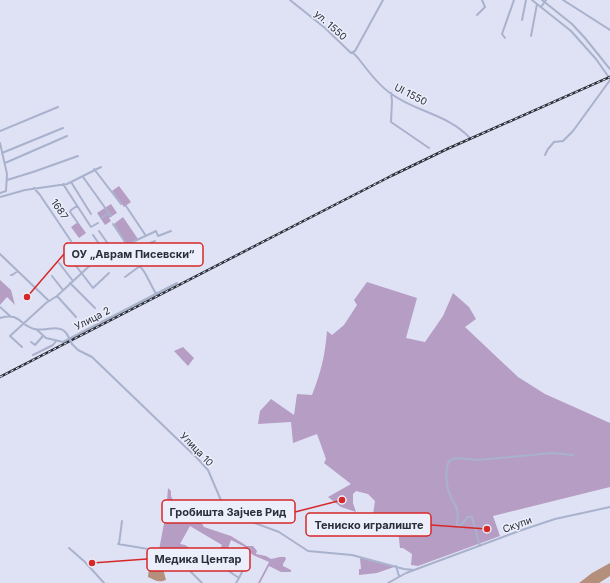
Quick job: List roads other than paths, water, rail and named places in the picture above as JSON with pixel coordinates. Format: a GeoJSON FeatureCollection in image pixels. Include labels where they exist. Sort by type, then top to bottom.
{"type":"FeatureCollection","features":[{"type":"Feature","properties":{"kind":"street","name":"ул. 1550"},"geometry":{"type":"LineString","coordinates":[[290,0],[325,28],[349,52],[353,53],[383,0]]}},
{"type":"Feature","properties":{"kind":"street"},"geometry":{"type":"LineString","coordinates":[[477,15],[485,7],[482,0]]}},
{"type":"Feature","properties":{"kind":"street"},"geometry":{"type":"LineString","coordinates":[[505,38],[502,34],[514,0]]}},
{"type":"Feature","properties":{"kind":"street"},"geometry":{"type":"LineString","coordinates":[[522,20],[526,0]]}},
{"type":"Feature","properties":{"kind":"street"},"geometry":{"type":"LineString","coordinates":[[532,0],[579,39],[610,80],[573,131],[563,141],[554,142],[545,155]]}},
{"type":"Feature","properties":{"kind":"street"},"geometry":{"type":"LineString","coordinates":[[542,0],[572,24],[586,38],[610,69]]}},
{"type":"Feature","properties":{"kind":"street"},"geometry":{"type":"LineString","coordinates":[[541,7],[546,0]]}},
{"type":"Feature","properties":{"kind":"street"},"geometry":{"type":"LineString","coordinates":[[563,0],[610,30]]}},
{"type":"Feature","properties":{"kind":"street"},"geometry":{"type":"LineString","coordinates":[[531,36],[537,4]]}},
{"type":"Feature","properties":{"kind":"street","name":"Ul 1550"},"geometry":{"type":"LineString","coordinates":[[353,53],[376,80],[390,93],[406,102],[452,122],[470,138]]}},
{"type":"Feature","properties":{"kind":"street"},"geometry":{"type":"LineString","coordinates":[[390,93],[392,101],[391,122],[429,148]]}},
{"type":"Feature","properties":{"kind":"street"},"geometry":{"type":"LineString","coordinates":[[0,131],[58,107]]}},
{"type":"Feature","properties":{"kind":"street"},"geometry":{"type":"LineString","coordinates":[[2,153],[63,128]]}},
{"type":"Feature","properties":{"kind":"street"},"geometry":{"type":"LineString","coordinates":[[5,163],[67,136]]}},
{"type":"Feature","properties":{"kind":"street"},"geometry":{"type":"LineString","coordinates":[[0,143],[7,174],[6,191],[0,193]]}},
{"type":"Feature","properties":{"kind":"street"},"geometry":{"type":"LineString","coordinates":[[7,180],[78,156]]}},
{"type":"Feature","properties":{"kind":"street","name":"1687"},"geometry":{"type":"LineString","coordinates":[[0,197],[34,188],[71,182],[94,169],[101,167]]}},
{"type":"Feature","properties":{"kind":"street"},"geometry":{"type":"LineString","coordinates":[[94,169],[121,204]]}},
{"type":"Feature","properties":{"kind":"street"},"geometry":{"type":"LineString","coordinates":[[82,176],[111,216]]}},
{"type":"Feature","properties":{"kind":"street"},"geometry":{"type":"LineString","coordinates":[[71,182],[91,214]]}},
{"type":"Feature","properties":{"kind":"street","name":"1687"},"geometry":{"type":"LineString","coordinates":[[63,184],[91,227],[98,223]]}},
{"type":"Feature","properties":{"kind":"street","name":"1687"},"geometry":{"type":"LineString","coordinates":[[34,188],[71,241]]}},
{"type":"Feature","properties":{"kind":"street"},"geometry":{"type":"LineString","coordinates":[[77,206],[70,212],[78,222]]}},
{"type":"Feature","properties":{"kind":"street"},"geometry":{"type":"LineString","coordinates":[[126,206],[146,236]]}},
{"type":"Feature","properties":{"kind":"street"},"geometry":{"type":"LineString","coordinates":[[101,218],[109,213]]}},
{"type":"Feature","properties":{"kind":"street"},"geometry":{"type":"LineString","coordinates":[[113,224],[130,252],[140,265],[156,294]]}},
{"type":"Feature","properties":{"kind":"street"},"geometry":{"type":"LineString","coordinates":[[100,231],[113,251]]}},
{"type":"Feature","properties":{"kind":"street"},"geometry":{"type":"LineString","coordinates":[[22,347],[10,336],[82,274],[98,258],[156,231],[158,236],[170,231]]}},
{"type":"Feature","properties":{"kind":"street"},"geometry":{"type":"LineString","coordinates":[[93,235],[106,254]]}},
{"type":"Feature","properties":{"kind":"street"},"geometry":{"type":"LineString","coordinates":[[117,264],[130,252],[155,241]]}},
{"type":"Feature","properties":{"kind":"street"},"geometry":{"type":"LineString","coordinates":[[0,254],[49,301]]}},
{"type":"Feature","properties":{"kind":"street"},"geometry":{"type":"LineString","coordinates":[[125,277],[140,265],[157,256]]}},
{"type":"Feature","properties":{"kind":"street"},"geometry":{"type":"LineString","coordinates":[[70,258],[93,288],[110,273]]}},
{"type":"Feature","properties":{"kind":"street","name":"Улица 2"},"geometry":{"type":"LineString","coordinates":[[59,263],[72,282],[95,308]]}},
{"type":"Feature","properties":{"kind":"street"},"geometry":{"type":"LineString","coordinates":[[11,275],[18,271]]}},
{"type":"Feature","properties":{"kind":"street"},"geometry":{"type":"LineString","coordinates":[[52,276],[63,290]]}},
{"type":"Feature","properties":{"kind":"street","name":"Улица 2"},"geometry":{"type":"LineString","coordinates":[[33,355],[53,345],[56,341],[63,342],[177,283]]}},
{"type":"Feature","properties":{"kind":"street","name":"Улица 2"},"geometry":{"type":"LineString","coordinates":[[57,296],[76,318]]}},
{"type":"Feature","properties":{"kind":"street","name":"Улица 10"},"geometry":{"type":"LineString","coordinates":[[0,307],[10,316],[36,329],[61,328],[66,332],[72,344],[78,350],[92,357],[203,464],[208,470],[221,502],[229,511],[246,520],[279,532],[308,552],[352,555],[414,570]]}},
{"type":"Feature","properties":{"kind":"street"},"geometry":{"type":"LineString","coordinates":[[0,318],[10,316]]}},
{"type":"Feature","properties":{"kind":"street"},"geometry":{"type":"LineString","coordinates":[[36,329],[43,336],[56,341]]}},
{"type":"Feature","properties":{"kind":"street"},"geometry":{"type":"LineString","coordinates":[[31,342],[35,345],[43,336]]}},
{"type":"Feature","properties":{"kind":"street"},"geometry":{"type":"LineString","coordinates":[[480,546],[472,518],[468,517],[460,526],[457,525],[457,509],[449,493],[448,486],[447,468],[449,461],[456,458],[478,460],[546,454],[574,455]]}},
{"type":"Feature","properties":{"kind":"street","name":"Скупи"},"geometry":{"type":"LineString","coordinates":[[388,583],[399,576],[414,570],[544,522],[610,507]]}},
{"type":"Feature","properties":{"kind":"street"},"geometry":{"type":"LineString","coordinates":[[122,521],[118,544],[172,553],[202,583]]}},
{"type":"Feature","properties":{"kind":"street"},"geometry":{"type":"LineString","coordinates":[[69,548],[86,562],[104,583]]}},
{"type":"Feature","properties":{"kind":"street"},"geometry":{"type":"LineString","coordinates":[[396,566],[399,576]]}},
{"type":"Feature","properties":{"kind":"street"},"geometry":{"type":"LineString","coordinates":[[236,583],[243,568]]}},
{"type":"Feature","properties":{"kind":"street"},"geometry":{"type":"LineString","coordinates":[[227,570],[239,578]]}},
{"type":"Feature","properties":{"kind":"railway"},"geometry":{"type":"LineString","coordinates":[[0,377],[391,176],[447,149],[610,77]]}},
{"type":"Feature","properties":{"kind":"place","name":"ОУ „Аврам Писевски“"},"geometry":{"type":"Point","coordinates":[27,297]}},
{"type":"Feature","properties":{"kind":"place","name":"Гробишта Зајчев Рид"},"geometry":{"type":"Point","coordinates":[342,500]}},
{"type":"Feature","properties":{"kind":"place","name":"Тениско игралиште"},"geometry":{"type":"Point","coordinates":[487,529]}},
{"type":"Feature","properties":{"kind":"place","name":"Медика Центар"},"geometry":{"type":"Point","coordinates":[92,563]}}]}
